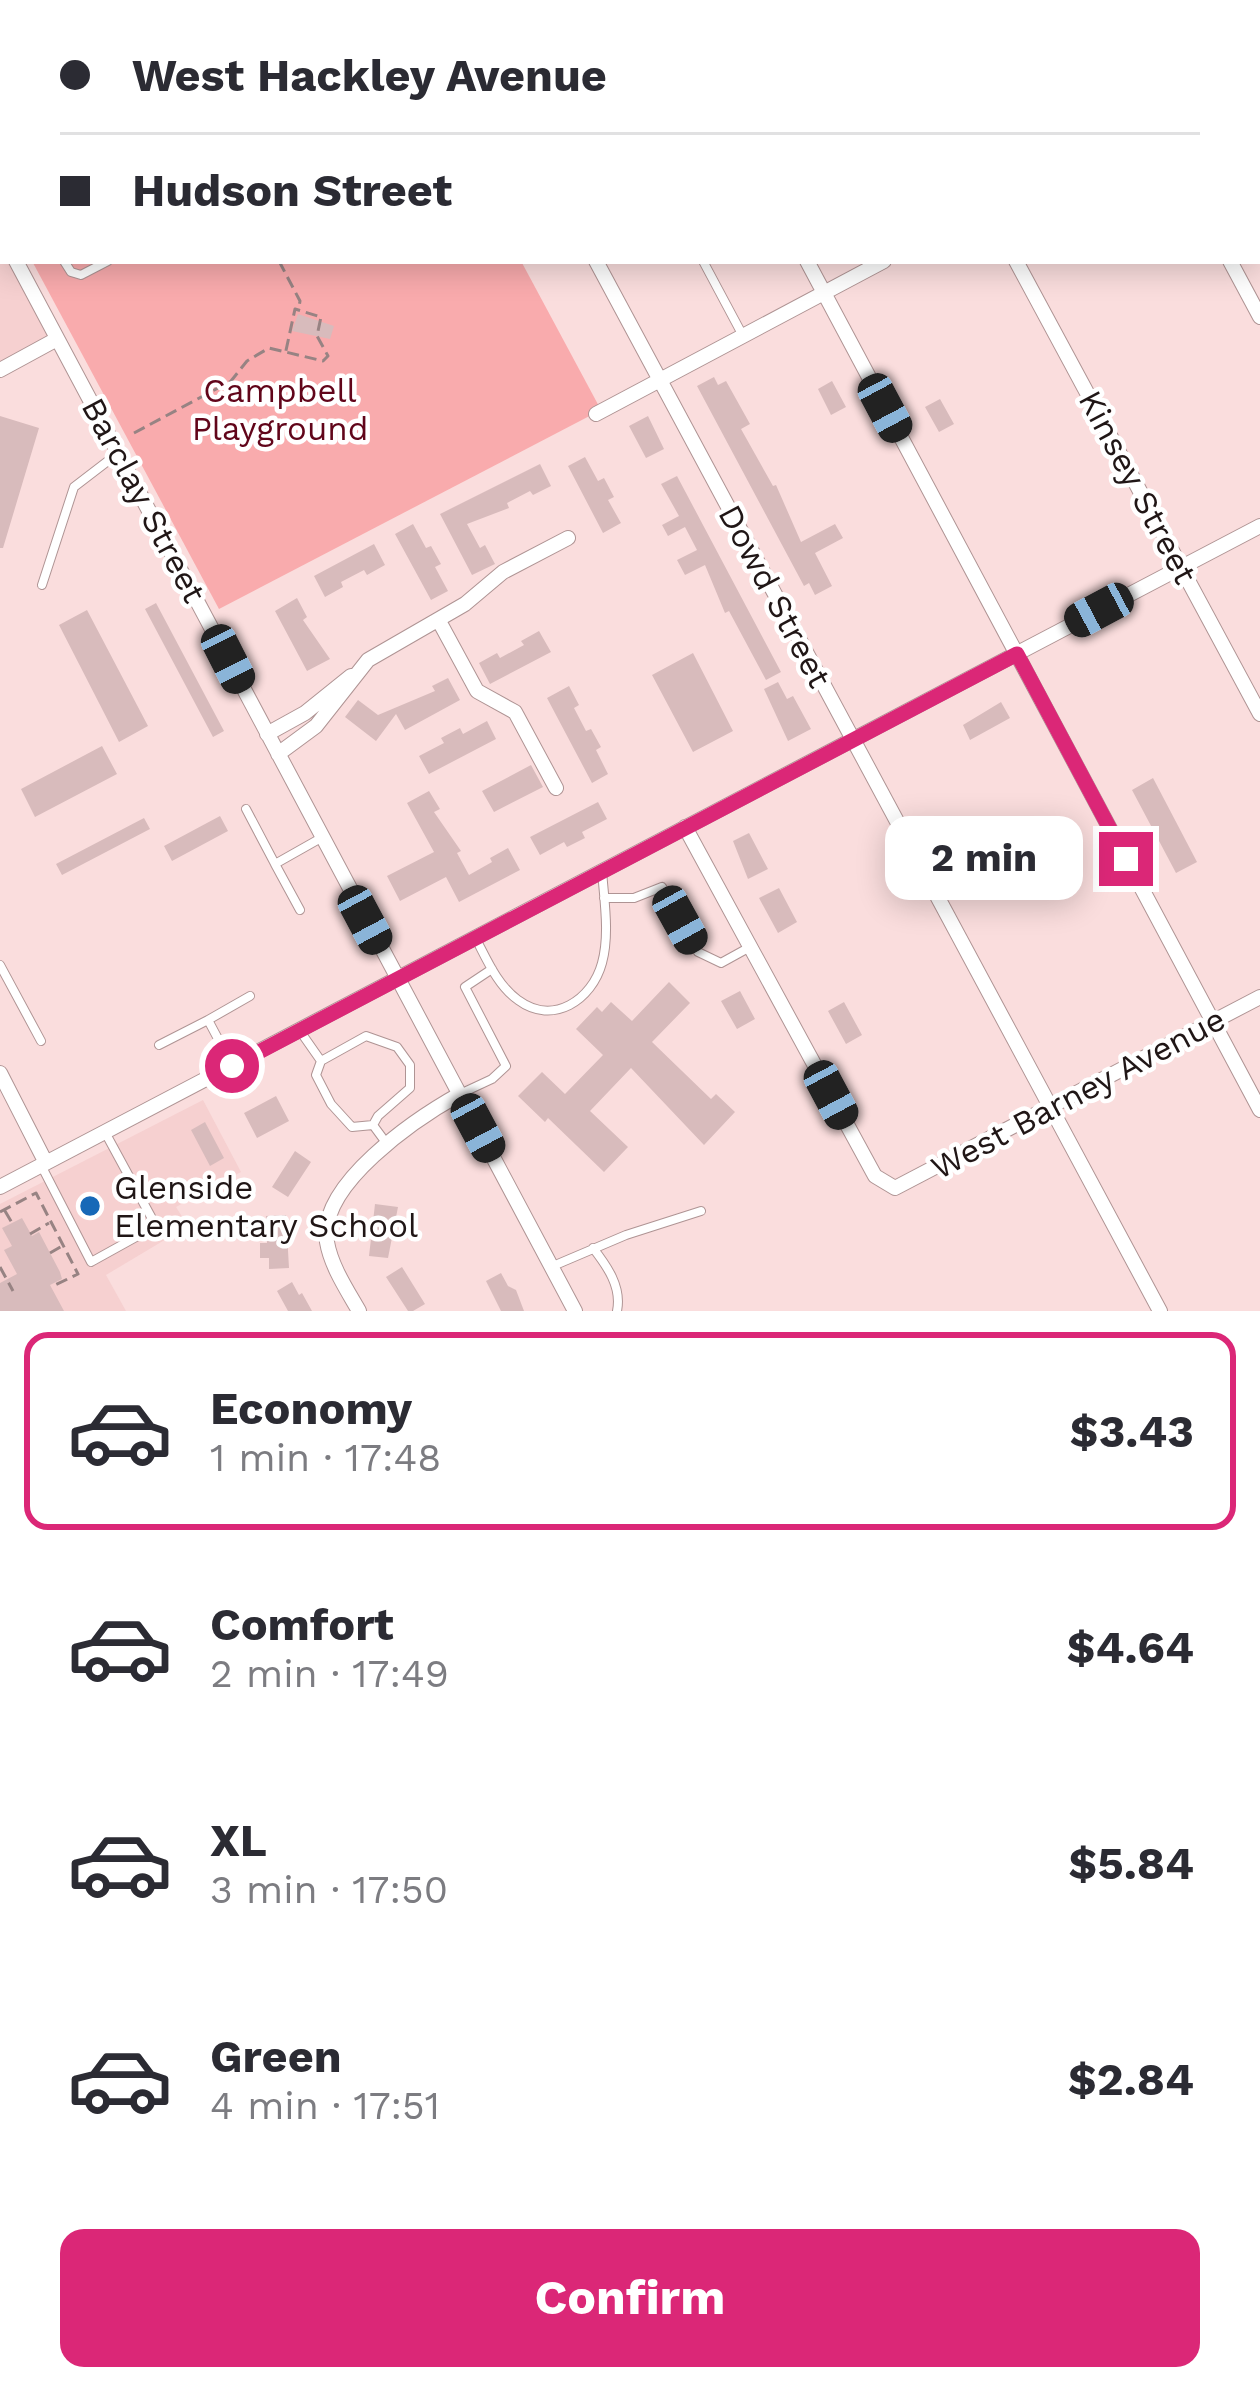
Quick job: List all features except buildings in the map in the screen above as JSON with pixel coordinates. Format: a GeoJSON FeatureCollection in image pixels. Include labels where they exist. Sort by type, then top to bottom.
{"type":"FeatureCollection","features":[{"type":"Feature","properties":{"kind":"street","name":"Barclay Street"},"geometry":{"type":"LineString","coordinates":[[18,264],[575,1311]]}},
{"type":"Feature","properties":{"kind":"street","name":"Dowd Street"},"geometry":{"type":"LineString","coordinates":[[598,264],[1160,1311]]}},
{"type":"Feature","properties":{"kind":"street"},"geometry":{"type":"LineString","coordinates":[[808,264],[1260,1110]]}},
{"type":"Feature","properties":{"kind":"street"},"geometry":{"type":"LineString","coordinates":[[596,414],[878,264]]}},
{"type":"Feature","properties":{"kind":"street","name":"Kinsey Street"},"geometry":{"type":"LineString","coordinates":[[1018,264],[1260,714]]}},
{"type":"Feature","properties":{"kind":"street"},"geometry":{"type":"LineString","coordinates":[[1232,264],[1260,317]]}},
{"type":"Feature","properties":{"kind":"street"},"geometry":{"type":"LineString","coordinates":[[0,370],[57,339]]}},
{"type":"Feature","properties":{"kind":"street"},"geometry":{"type":"LineString","coordinates":[[0,1187],[1260,526]]}},
{"type":"Feature","properties":{"kind":"street"},"geometry":{"type":"LineString","coordinates":[[268,734],[305,712],[389,647],[439,621],[503,572],[568,538]]}},
{"type":"Feature","properties":{"kind":"street"},"geometry":{"type":"LineString","coordinates":[[439,621],[477,691],[515,712],[556,788]]}},
{"type":"Feature","properties":{"kind":"street"},"geometry":{"type":"LineString","coordinates":[[278,754],[316,726],[355,673]]}},
{"type":"Feature","properties":{"kind":"street"},"geometry":{"type":"LineString","coordinates":[[685,827],[750,946]]}},
{"type":"Feature","properties":{"kind":"street","name":"West Barney Avenue"},"geometry":{"type":"LineString","coordinates":[[750,946],[875,1176],[895,1188],[1260,997]]}},
{"type":"Feature","properties":{"kind":"street"},"geometry":{"type":"LineString","coordinates":[[0,1073],[44,1165]]}},
{"type":"Feature","properties":{"kind":"street"},"geometry":{"type":"LineString","coordinates":[[358,1311],[327,1240],[328,1220],[337,1198],[388,1145],[460,1094]]}},
{"type":"Feature","properties":{"kind":"lane"},"geometry":{"type":"LineString","coordinates":[[66,264],[71,272],[82,275],[102,264]]}},
{"type":"Feature","properties":{"kind":"lane"},"geometry":{"type":"LineString","coordinates":[[705,264],[743,335]]}},
{"type":"Feature","properties":{"kind":"lane"},"geometry":{"type":"LineString","coordinates":[[42,585],[74,487],[118,454]]}},
{"type":"Feature","properties":{"kind":"lane"},"geometry":{"type":"LineString","coordinates":[[246,809],[301,910]]}},
{"type":"Feature","properties":{"kind":"lane"},"geometry":{"type":"LineString","coordinates":[[275,864],[322,838]]}},
{"type":"Feature","properties":{"kind":"lane"},"geometry":{"type":"LineString","coordinates":[[476,939],[492,969],[518,1000],[538,1010],[566,1008],[592,991],[604,959],[602,870]]}},
{"type":"Feature","properties":{"kind":"lane"},"geometry":{"type":"LineString","coordinates":[[604,898],[634,898],[662,887],[698,952],[721,963],[750,946]]}},
{"type":"Feature","properties":{"kind":"lane"},"geometry":{"type":"LineString","coordinates":[[0,965],[41,1041]]}},
{"type":"Feature","properties":{"kind":"lane"},"geometry":{"type":"LineString","coordinates":[[460,1094],[492,1079],[506,1066],[464,987],[492,969]]}},
{"type":"Feature","properties":{"kind":"lane"},"geometry":{"type":"LineString","coordinates":[[0,995],[13,989]]}},
{"type":"Feature","properties":{"kind":"lane"},"geometry":{"type":"LineString","coordinates":[[159,1045],[250,996]]}},
{"type":"Feature","properties":{"kind":"lane"},"geometry":{"type":"LineString","coordinates":[[208,1020],[232,1066]]}},
{"type":"Feature","properties":{"kind":"lane"},"geometry":{"type":"LineString","coordinates":[[301,1031],[321,1061]]}},
{"type":"Feature","properties":{"kind":"lane"},"geometry":{"type":"LineString","coordinates":[[366,1036],[397,1047],[410,1065],[410,1088],[373,1126],[352,1127],[316,1075],[321,1061],[366,1036]]}},
{"type":"Feature","properties":{"kind":"lane"},"geometry":{"type":"LineString","coordinates":[[373,1126],[388,1145]]}},
{"type":"Feature","properties":{"kind":"lane"},"geometry":{"type":"LineString","coordinates":[[44,1165],[91,1262],[156,1226],[106,1134]]}},
{"type":"Feature","properties":{"kind":"lane"},"geometry":{"type":"LineString","coordinates":[[552,1267],[592,1248],[700,1211]]}},
{"type":"Feature","properties":{"kind":"lane"},"geometry":{"type":"LineString","coordinates":[[592,1248],[610,1270],[620,1304],[617,1311]]}},
{"type":"Feature","properties":{"kind":"path"},"geometry":{"type":"LineString","coordinates":[[281,264],[300,301],[299,309]]}},
{"type":"Feature","properties":{"kind":"path"},"geometry":{"type":"LineString","coordinates":[[134,433],[231,381],[247,361],[269,348],[285,355],[316,362],[328,356],[317,336],[321,317],[295,309],[285,355]]}},
{"type":"Feature","properties":{"kind":"path"},"geometry":{"type":"LineString","coordinates":[[11,1223],[2,1211],[36,1193],[78,1274],[51,1287]]}},
{"type":"Feature","properties":{"kind":"path"},"geometry":{"type":"LineString","coordinates":[[30,1234],[51,1222]]}},
{"type":"Feature","properties":{"kind":"path"},"geometry":{"type":"LineString","coordinates":[[50,1253],[63,1245]]}},
{"type":"Feature","properties":{"kind":"path"},"geometry":{"type":"LineString","coordinates":[[0,1267],[13,1291]]}},
{"type":"Feature","properties":{"kind":"shaded area"},"geometry":{"type":"Polygon","coordinates":[[[0,264],[18,264],[57,339],[0,370],[0,264]]]}},
{"type":"Feature","properties":{"kind":"shaded area","name":"Glenside Elementary School"},"geometry":{"type":"Polygon","coordinates":[[[203,1100],[241,1172],[176,1207],[188,1226],[106,1275],[126,1311],[0,1311],[0,1204],[203,1100]]]}},
{"type":"Feature","properties":{"kind":"green space","name":"Campbell Playground"},"geometry":{"type":"Polygon","coordinates":[[[34,264],[523,264],[601,410],[219,609],[34,264]]]}},
{"type":"Feature","properties":{"kind":"place","name":"Glenside Elementary School"},"geometry":{"type":"Point","coordinates":[90,1206]}},
{"type":"Feature","properties":{"kind":"route"},"geometry":{"type":"LineString","coordinates":[[232,1066],[1017,654],[1126,859]]}}]}
